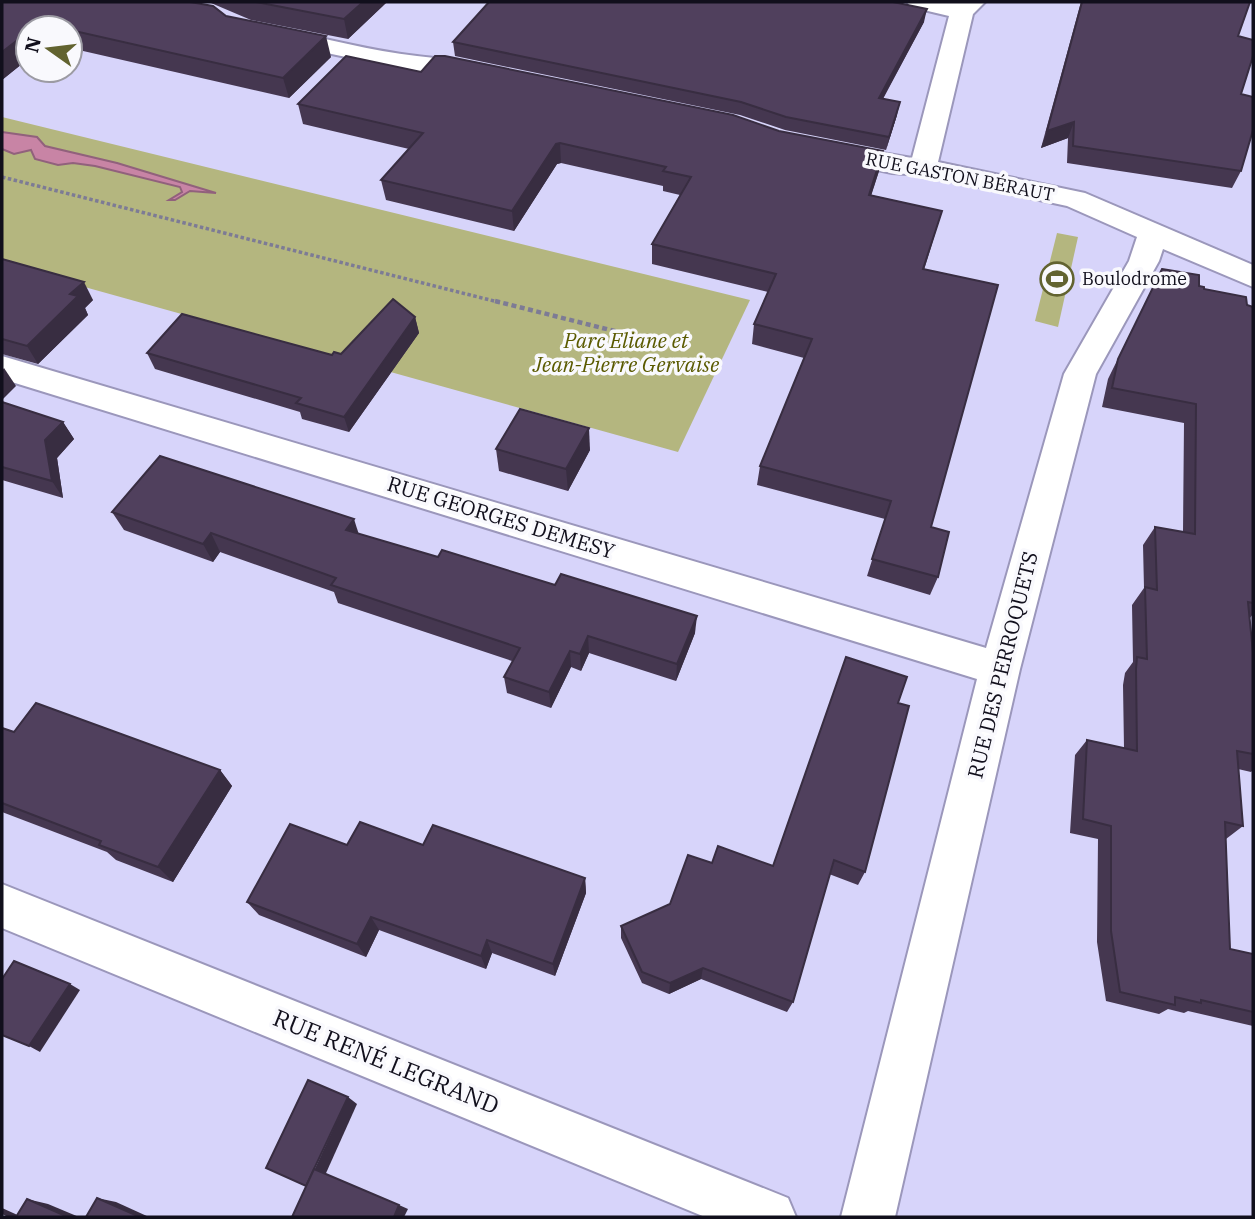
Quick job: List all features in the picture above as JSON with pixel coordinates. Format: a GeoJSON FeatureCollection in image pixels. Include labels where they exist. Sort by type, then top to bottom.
{"type":"FeatureCollection","features":[{"type":"Feature","properties":{"kind":"street"},"geometry":{"type":"LineString","coordinates":[[919,2],[968,7],[923,167]]}},
{"type":"Feature","properties":{"kind":"street"},"geometry":{"type":"LineString","coordinates":[[256,31],[417,64],[448,65],[501,76]]}},
{"type":"Feature","properties":{"kind":"street","name":"RUE GASTON BÉRAUT"},"geometry":{"type":"LineString","coordinates":[[802,146],[892,165],[923,167],[1074,199],[1153,234]]}},
{"type":"Feature","properties":{"kind":"street"},"geometry":{"type":"LineString","coordinates":[[1153,234],[1253,278]]}},
{"type":"Feature","properties":{"kind":"street","name":"RUE DES PERROQUETS"},"geometry":{"type":"LineString","coordinates":[[869,1217],[1000,669],[1080,374],[1144,261],[1153,234]]}},
{"type":"Feature","properties":{"kind":"street","name":"RUE GEORGES DEMESY"},"geometry":{"type":"LineString","coordinates":[[2,367],[1000,669]]}},
{"type":"Feature","properties":{"kind":"street","name":"RUE RENÉ LEGRAND"},"geometry":{"type":"LineString","coordinates":[[2,906],[769,1217]]}},
{"type":"Feature","properties":{"kind":"path"},"geometry":{"type":"LineString","coordinates":[[2,177],[658,342]]}},
{"type":"Feature","properties":{"kind":"green space","name":"Parc Eliane et Jean-Pierre Gervaise"},"geometry":{"type":"Polygon","coordinates":[[[2,117],[750,300],[678,452],[2,264],[2,117]]]}},
{"type":"Feature","properties":{"kind":"green space","name":"Boulodrome"},"geometry":{"type":"Polygon","coordinates":[[[1057,233],[1078,237],[1058,327],[1035,321],[1057,233]]]}},
{"type":"Feature","properties":{"kind":"shaded area"},"geometry":{"type":"Polygon","coordinates":[[[2,132],[37,137],[45,146],[117,163],[216,193],[190,191],[175,200],[169,200],[182,192],[180,187],[95,166],[73,163],[58,165],[35,159],[31,150],[14,154],[2,149],[2,132]]]}},
{"type":"Feature","properties":{"kind":"building"},"geometry":{"type":"Polygon","coordinates":[[[2,2],[190,2],[213,6],[226,16],[326,36],[283,78],[84,33],[84,14],[14,14],[14,43],[2,52],[2,2]]]}},
{"type":"Feature","properties":{"kind":"building"},"geometry":{"type":"Polygon","coordinates":[[[256,2],[363,2],[344,19],[256,2]]]}},
{"type":"Feature","properties":{"kind":"building"},"geometry":{"type":"Polygon","coordinates":[[[489,2],[893,2],[927,9],[879,98],[900,102],[889,137],[786,117],[741,102],[453,42],[489,2]]]}},
{"type":"Feature","properties":{"kind":"building"},"geometry":{"type":"Polygon","coordinates":[[[1082,2],[1250,2],[1238,36],[1253,40],[1253,56],[1241,94],[1253,97],[1253,130],[1241,171],[1073,146],[1074,122],[1047,131],[1082,2]]]}},
{"type":"Feature","properties":{"kind":"building"},"geometry":{"type":"Polygon","coordinates":[[[346,56],[421,72],[435,56],[445,56],[733,115],[779,131],[883,151],[869,195],[942,211],[923,269],[998,285],[931,527],[949,532],[938,577],[872,559],[891,501],[760,466],[812,339],[754,324],[776,274],[652,244],[691,177],[663,171],[666,167],[560,143],[556,144],[512,211],[381,180],[423,133],[298,104],[346,56]]]}},
{"type":"Feature","properties":{"kind":"building"},"geometry":{"type":"Polygon","coordinates":[[[2,259],[84,282],[70,294],[78,296],[27,346],[2,339],[2,259]]]}},
{"type":"Feature","properties":{"kind":"building"},"geometry":{"type":"Polygon","coordinates":[[[1162,269],[1199,275],[1199,286],[1204,289],[1246,297],[1247,305],[1253,307],[1253,603],[1248,602],[1253,653],[1253,754],[1237,751],[1243,826],[1225,822],[1230,949],[1253,954],[1253,1012],[1175,997],[1175,1005],[1120,992],[1111,931],[1111,826],[1083,819],[1087,740],[1137,751],[1136,669],[1137,657],[1147,659],[1145,587],[1157,590],[1155,527],[1195,534],[1196,404],[1112,388],[1118,359],[1162,269]]]}},
{"type":"Feature","properties":{"kind":"building"},"geometry":{"type":"Polygon","coordinates":[[[393,299],[415,317],[344,417],[296,403],[301,398],[147,353],[182,314],[332,355],[334,352],[341,354],[393,299]]]}},
{"type":"Feature","properties":{"kind":"building"},"geometry":{"type":"Polygon","coordinates":[[[2,402],[63,422],[45,440],[52,481],[2,467],[2,402]]]}},
{"type":"Feature","properties":{"kind":"building"},"geometry":{"type":"Polygon","coordinates":[[[520,409],[589,428],[566,469],[496,449],[520,409]]]}},
{"type":"Feature","properties":{"kind":"building"},"geometry":{"type":"Polygon","coordinates":[[[160,456],[354,519],[346,530],[438,557],[442,550],[555,585],[561,574],[697,616],[677,664],[588,636],[580,654],[570,651],[549,692],[504,677],[520,648],[331,585],[336,578],[211,533],[203,544],[112,512],[160,456]]]}},
{"type":"Feature","properties":{"kind":"building"},"geometry":{"type":"Polygon","coordinates":[[[846,657],[907,677],[898,703],[909,706],[865,872],[834,860],[793,1002],[703,968],[670,983],[642,972],[621,926],[670,904],[688,855],[712,863],[718,846],[773,866],[846,657]]]}},
{"type":"Feature","properties":{"kind":"building"},"geometry":{"type":"Polygon","coordinates":[[[36,703],[220,770],[158,867],[99,845],[101,841],[2,803],[2,728],[14,732],[36,703]]]}},
{"type":"Feature","properties":{"kind":"building"},"geometry":{"type":"Polygon","coordinates":[[[360,822],[423,845],[433,825],[585,878],[553,964],[487,940],[481,956],[371,917],[357,944],[247,902],[290,824],[347,845],[360,822]]]}},
{"type":"Feature","properties":{"kind":"building"},"geometry":{"type":"Polygon","coordinates":[[[14,961],[70,984],[29,1046],[2,1035],[2,979],[14,961]]]}},
{"type":"Feature","properties":{"kind":"building"},"geometry":{"type":"Polygon","coordinates":[[[308,1080],[348,1097],[306,1186],[266,1168],[308,1080]]]}},
{"type":"Feature","properties":{"kind":"building"},"geometry":{"type":"Polygon","coordinates":[[[314,1169],[399,1205],[394,1217],[292,1217],[314,1169]]]}},
{"type":"Feature","properties":{"kind":"building"},"geometry":{"type":"Polygon","coordinates":[[[97,1198],[140,1217],[86,1217],[97,1198]]]}},
{"type":"Feature","properties":{"kind":"building"},"geometry":{"type":"Polygon","coordinates":[[[27,1199],[68,1217],[16,1217],[27,1199]]]}},
{"type":"Feature","properties":{"kind":"place","name":"Boulodrome"},"geometry":{"type":"Point","coordinates":[1057,279]}}]}
